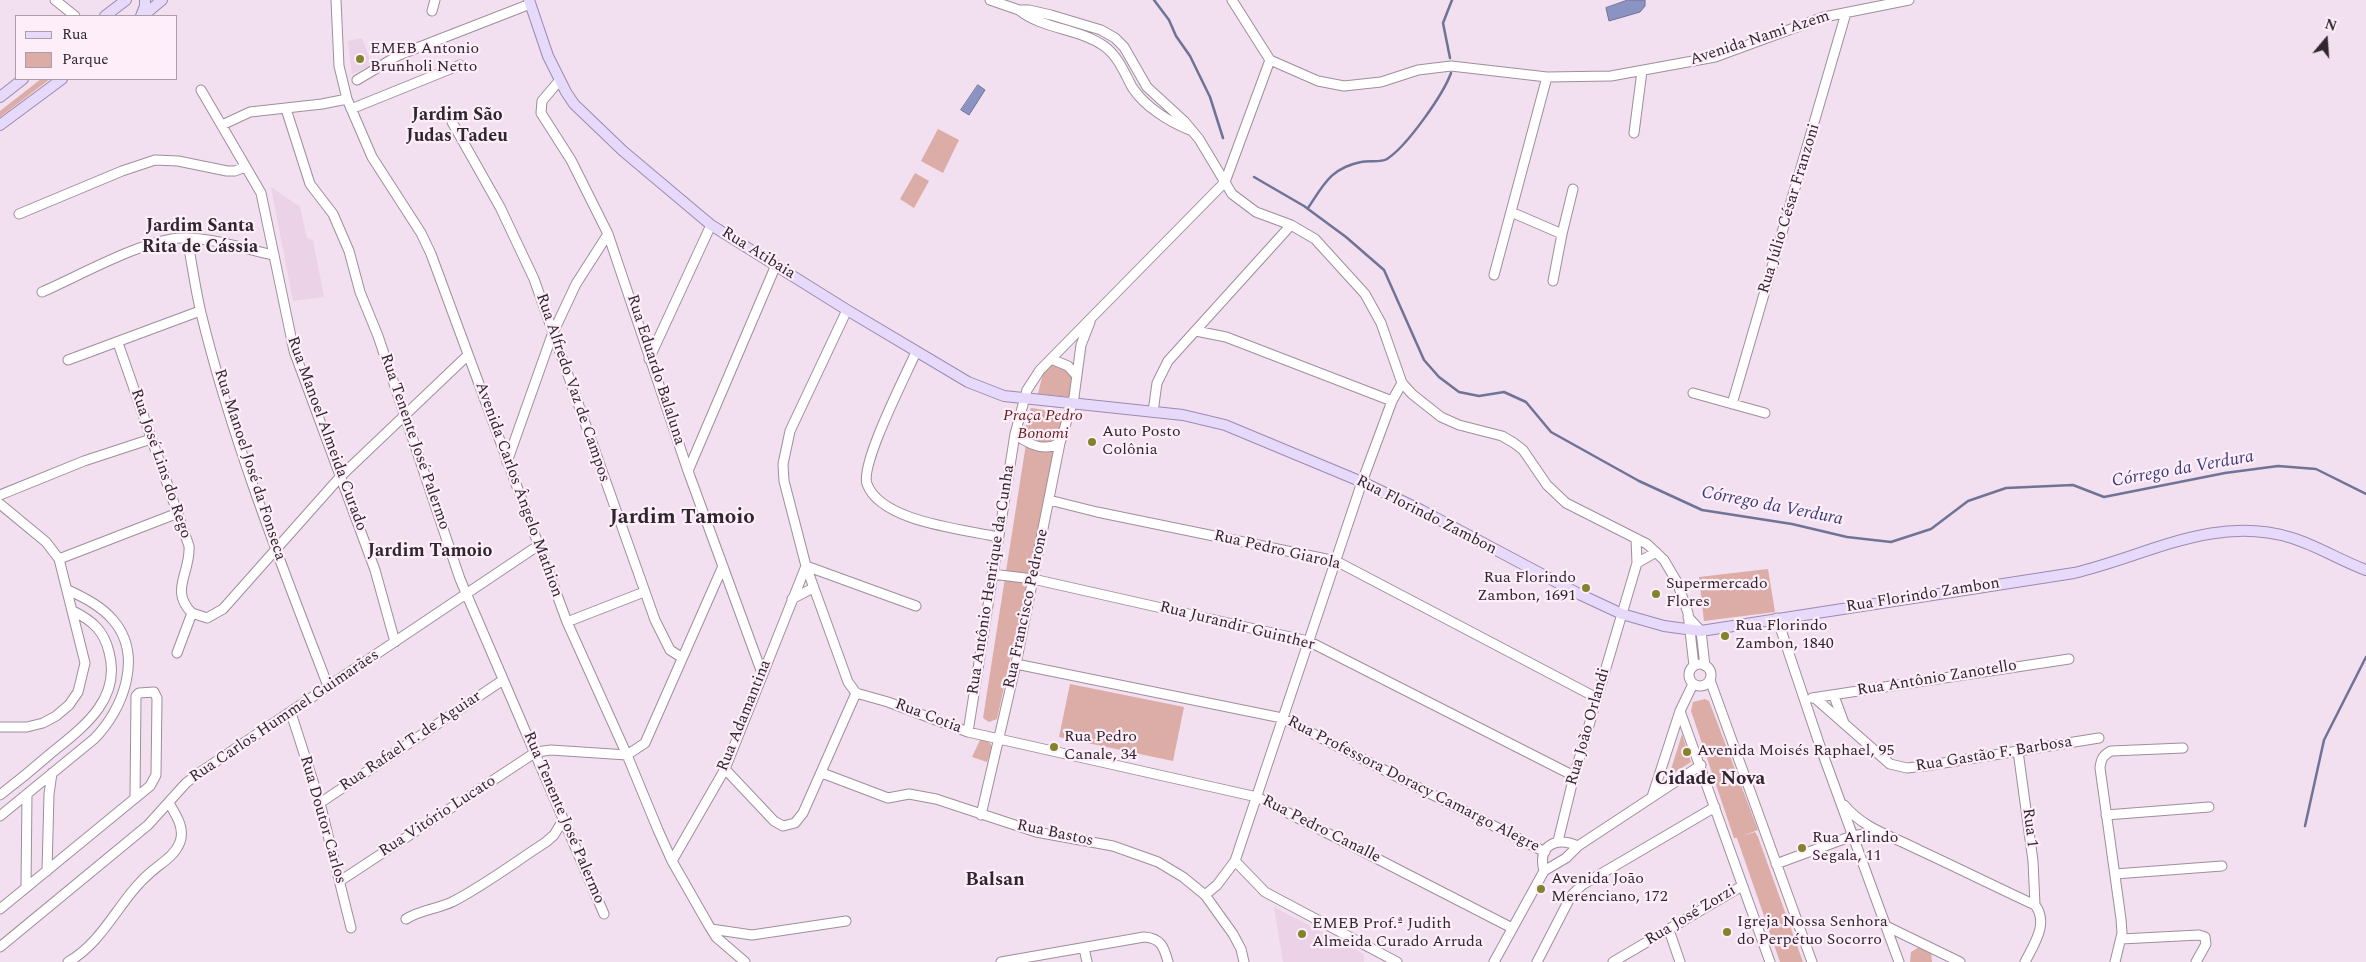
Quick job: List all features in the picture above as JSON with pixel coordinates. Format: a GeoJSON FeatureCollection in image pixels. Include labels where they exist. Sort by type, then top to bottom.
{"type":"FeatureCollection","features":[{"type":"Feature","properties":{"kind":"main road"},"geometry":{"type":"LineString","coordinates":[[106,15],[126,0]]}},
{"type":"Feature","properties":{"kind":"main road"},"geometry":{"type":"LineString","coordinates":[[142,15],[145,0]]}},
{"type":"Feature","properties":{"kind":"main road"},"geometry":{"type":"LineString","coordinates":[[143,15],[162,0]]}},
{"type":"Feature","properties":{"kind":"main road","name":"Rua Atibaia"},"geometry":{"type":"LineString","coordinates":[[529,2],[559,81],[574,104],[599,129],[711,225],[916,352],[990,392],[1024,399],[1072,404]]}},
{"type":"Feature","properties":{"kind":"main road"},"geometry":{"type":"LineString","coordinates":[[0,97],[22,80]]}},
{"type":"Feature","properties":{"kind":"main road"},"geometry":{"type":"LineString","coordinates":[[0,125],[61,80]]}},
{"type":"Feature","properties":{"kind":"main road","name":"Rua Florindo Zambon"},"geometry":{"type":"LineString","coordinates":[[1072,404],[1199,418],[1225,425],[1362,482],[1421,510],[1579,594],[1622,614],[1664,626],[1689,630],[1701,630],[1950,591],[2042,579],[2095,568],[2167,542],[2191,537],[2236,532],[2273,534],[2291,538],[2329,552],[2366,570]]}},
{"type":"Feature","properties":{"kind":"street"},"geometry":{"type":"LineString","coordinates":[[55,0],[74,15]]}},
{"type":"Feature","properties":{"kind":"street","name":"Avenida Carlos Ângelo Mathion"},"geometry":{"type":"LineString","coordinates":[[336,0],[339,66],[347,99],[372,157],[424,240],[567,622],[672,861],[716,937],[745,962]]}},
{"type":"Feature","properties":{"kind":"street"},"geometry":{"type":"LineString","coordinates":[[432,11],[435,0]]}},
{"type":"Feature","properties":{"kind":"street"},"geometry":{"type":"LineString","coordinates":[[990,0],[1019,10],[1029,10],[1051,15],[1108,33],[1124,48],[1147,87],[1184,120],[1206,148],[1224,182],[1242,203],[1256,212],[1291,225],[1315,239],[1329,251],[1365,294],[1381,324],[1402,383],[1441,417],[1502,436],[1514,443],[1523,450],[1547,485],[1566,503],[1636,539],[1656,552],[1664,560],[1677,582],[1688,617],[1694,666],[1689,672],[1693,684],[1680,711],[1652,797]]}},
{"type":"Feature","properties":{"kind":"street"},"geometry":{"type":"LineString","coordinates":[[1224,182],[1270,60],[1232,0]]}},
{"type":"Feature","properties":{"kind":"street","name":"Avenida Nami Azem"},"geometry":{"type":"LineString","coordinates":[[1270,60],[1318,81],[1344,86],[1381,82],[1418,70],[1440,66],[1467,66],[1547,77],[1611,76],[1715,57],[1824,17],[1909,0]]}},
{"type":"Feature","properties":{"kind":"street"},"geometry":{"type":"LineString","coordinates":[[357,80],[399,55],[529,2]]}},
{"type":"Feature","properties":{"kind":"street"},"geometry":{"type":"LineString","coordinates":[[1019,10],[1026,16],[1071,30],[1104,46],[1117,58],[1137,94],[1144,102],[1167,118],[1190,130]]}},
{"type":"Feature","properties":{"kind":"street","name":"Rua Júlio César Franzoni"},"geometry":{"type":"LineString","coordinates":[[1732,404],[1828,84],[1846,13]]}},
{"type":"Feature","properties":{"kind":"street"},"geometry":{"type":"LineString","coordinates":[[351,109],[460,65]]}},
{"type":"Feature","properties":{"kind":"street"},"geometry":{"type":"LineString","coordinates":[[1634,133],[1642,71]]}},
{"type":"Feature","properties":{"kind":"street"},"geometry":{"type":"LineString","coordinates":[[1126,76],[1138,74]]}},
{"type":"Feature","properties":{"kind":"street"},"geometry":{"type":"LineString","coordinates":[[1494,275],[1547,77]]}},
{"type":"Feature","properties":{"kind":"street","name":"Rua Eduardo Balaluna"},"geometry":{"type":"LineString","coordinates":[[559,81],[542,101],[541,113],[571,160],[608,234],[625,279],[649,359],[688,471],[762,673]]}},
{"type":"Feature","properties":{"kind":"street","name":"Rua Manoel Almeida Curado"},"geometry":{"type":"LineString","coordinates":[[200,90],[245,167],[256,182],[264,201],[273,255],[294,351],[374,570],[395,642]]}},
{"type":"Feature","properties":{"kind":"street"},"geometry":{"type":"LineString","coordinates":[[222,126],[250,112],[286,109],[347,99]]}},
{"type":"Feature","properties":{"kind":"street","name":"Rua Tenente José Palermo"},"geometry":{"type":"LineString","coordinates":[[286,109],[310,184],[333,214],[349,251],[360,292],[378,336],[460,579],[536,752],[604,914]]}},
{"type":"Feature","properties":{"kind":"street","name":"Rua Alfredo Vaz de Campos"},"geometry":{"type":"LineString","coordinates":[[452,122],[517,240],[545,308],[552,334],[644,592],[662,637],[670,650],[681,657]]}},
{"type":"Feature","properties":{"kind":"street"},"geometry":{"type":"LineString","coordinates":[[19,214],[155,160],[178,161],[227,171],[235,171],[245,167]]}},
{"type":"Feature","properties":{"kind":"street","name":"Rua Antônio Henrique da Cunha"},"geometry":{"type":"LineString","coordinates":[[968,732],[1015,434],[1024,399],[1032,380],[1224,182]]}},
{"type":"Feature","properties":{"kind":"street"},"geometry":{"type":"LineString","coordinates":[[1553,281],[1573,190]]}},
{"type":"Feature","properties":{"kind":"street"},"geometry":{"type":"LineString","coordinates":[[1511,212],[1562,234]]}},
{"type":"Feature","properties":{"kind":"street"},"geometry":{"type":"LineString","coordinates":[[649,359],[711,225]]}},
{"type":"Feature","properties":{"kind":"street"},"geometry":{"type":"LineString","coordinates":[[1153,412],[1157,383],[1172,355],[1291,225]]}},
{"type":"Feature","properties":{"kind":"street"},"geometry":{"type":"LineString","coordinates":[[507,462],[552,334],[576,284],[608,234]]}},
{"type":"Feature","properties":{"kind":"street"},"geometry":{"type":"LineString","coordinates":[[42,292],[161,241],[187,238],[273,255]]}},
{"type":"Feature","properties":{"kind":"street","name":"Rua Manoel José da Fonseca"},"geometry":{"type":"LineString","coordinates":[[187,238],[200,311],[229,412],[276,548],[328,686]]}},
{"type":"Feature","properties":{"kind":"street"},"geometry":{"type":"LineString","coordinates":[[688,471],[776,265]]}},
{"type":"Feature","properties":{"kind":"street"},"geometry":{"type":"LineString","coordinates":[[725,769],[774,821],[783,826],[795,824],[803,813],[822,773],[856,693],[848,682],[813,588],[784,481],[785,450],[790,431],[847,310]]}},
{"type":"Feature","properties":{"kind":"street"},"geometry":{"type":"LineString","coordinates":[[68,360],[200,311]]}},
{"type":"Feature","properties":{"kind":"street","name":"Rua Francisco Pedrone"},"geometry":{"type":"LineString","coordinates":[[981,815],[1000,740],[1060,443],[1072,404],[1081,344],[1091,319]]}},
{"type":"Feature","properties":{"kind":"street"},"geometry":{"type":"LineString","coordinates":[[1196,331],[1226,337],[1392,400]]}},
{"type":"Feature","properties":{"kind":"street","name":"Rua José Lins do Rego"},"geometry":{"type":"LineString","coordinates":[[118,343],[189,546],[190,556],[183,583],[182,597],[184,604],[192,613]]}},
{"type":"Feature","properties":{"kind":"street"},"geometry":{"type":"LineString","coordinates":[[916,352],[869,458],[867,483],[874,497],[889,507],[915,519],[998,536]]}},
{"type":"Feature","properties":{"kind":"street"},"geometry":{"type":"LineString","coordinates":[[177,653],[192,613],[199,617],[208,618],[223,609],[341,476],[468,355]]}},
{"type":"Feature","properties":{"kind":"street"},"geometry":{"type":"LineString","coordinates":[[1051,359],[1068,366],[1076,375]]}},
{"type":"Feature","properties":{"kind":"street"},"geometry":{"type":"LineString","coordinates":[[1205,895],[1217,884],[1235,861],[1362,482],[1392,400],[1402,383]]}},
{"type":"Feature","properties":{"kind":"street"},"geometry":{"type":"LineString","coordinates":[[1693,393],[1766,413]]}},
{"type":"Feature","properties":{"kind":"street"},"geometry":{"type":"LineString","coordinates":[[1015,434],[1039,447],[1052,447],[1060,443]]}},
{"type":"Feature","properties":{"kind":"street"},"geometry":{"type":"LineString","coordinates":[[0,495],[84,461],[151,439]]}},
{"type":"Feature","properties":{"kind":"street","name":"Rua Pedro Giarola"},"geometry":{"type":"LineString","coordinates":[[1049,500],[1097,512],[1336,561],[1597,698]]}},
{"type":"Feature","properties":{"kind":"street"},"geometry":{"type":"LineString","coordinates":[[0,504],[46,542],[59,559],[85,663],[78,692],[69,705],[43,724],[27,727],[0,727]]}},
{"type":"Feature","properties":{"kind":"street"},"geometry":{"type":"LineString","coordinates":[[59,559],[178,513]]}},
{"type":"Feature","properties":{"kind":"street","name":"Rua João Orlandi"},"geometry":{"type":"LineString","coordinates":[[1558,841],[1574,776],[1636,563],[1636,539]]}},
{"type":"Feature","properties":{"kind":"street","name":"Rua Carlos Hummel Guimarães"},"geometry":{"type":"LineString","coordinates":[[0,947],[141,830],[169,803],[186,783],[199,773],[539,545]]}},
{"type":"Feature","properties":{"kind":"street"},"geometry":{"type":"LineString","coordinates":[[1636,563],[1656,552]]}},
{"type":"Feature","properties":{"kind":"street"},"geometry":{"type":"LineString","coordinates":[[536,752],[551,750],[627,755],[640,747],[651,733],[681,657],[723,566]]}},
{"type":"Feature","properties":{"kind":"street"},"geometry":{"type":"LineString","coordinates":[[806,566],[916,606]]}},
{"type":"Feature","properties":{"kind":"street","name":"Rua Adamantina"},"geometry":{"type":"LineString","coordinates":[[672,861],[725,769],[806,566]]}},
{"type":"Feature","properties":{"kind":"street","name":"Rua Jurandir Guinther"},"geometry":{"type":"LineString","coordinates":[[992,574],[1033,579],[1308,641],[1574,776]]}},
{"type":"Feature","properties":{"kind":"street"},"geometry":{"type":"LineString","coordinates":[[792,599],[813,588]]}},
{"type":"Feature","properties":{"kind":"street"},"geometry":{"type":"LineString","coordinates":[[0,816],[108,725],[124,694],[128,656],[124,639],[114,621],[102,609],[68,590]]}},
{"type":"Feature","properties":{"kind":"street"},"geometry":{"type":"LineString","coordinates":[[567,622],[644,592]]}},
{"type":"Feature","properties":{"kind":"street"},"geometry":{"type":"LineString","coordinates":[[0,795],[90,722],[106,695],[111,666],[105,637],[99,628],[88,618],[73,611]]}},
{"type":"Feature","properties":{"kind":"street"},"geometry":{"type":"LineString","coordinates":[[1688,617],[1701,630],[1705,666],[1710,672],[1710,680],[1812,962]]}},
{"type":"Feature","properties":{"kind":"street"},"geometry":{"type":"LineString","coordinates":[[1777,618],[1852,836],[1899,962]]}},
{"type":"Feature","properties":{"kind":"street","name":"Rua Antônio Zanotello"},"geometry":{"type":"LineString","coordinates":[[1804,698],[1834,696],[2069,659]]}},
{"type":"Feature","properties":{"kind":"street","name":"Rua Professora Doracy Camargo Alegre"},"geometry":{"type":"LineString","coordinates":[[1016,664],[1282,718],[1545,852]]}},
{"type":"Feature","properties":{"kind":"street"},"geometry":{"type":"LineString","coordinates":[[1694,666],[1705,666]]}},
{"type":"Feature","properties":{"kind":"street","name":"Rua Rafael T. de Aguiar"},"geometry":{"type":"LineString","coordinates":[[320,803],[503,680]]}},
{"type":"Feature","properties":{"kind":"street"},"geometry":{"type":"LineString","coordinates":[[1693,684],[1702,686],[1710,680]]}},
{"type":"Feature","properties":{"kind":"street"},"geometry":{"type":"LineString","coordinates":[[0,909],[150,786],[156,778],[157,698],[154,692],[139,693],[136,696],[135,798]]}},
{"type":"Feature","properties":{"kind":"street","name":"Rua Cotia"},"geometry":{"type":"LineString","coordinates":[[856,693],[888,702],[968,732],[1000,740]]}},
{"type":"Feature","properties":{"kind":"street"},"geometry":{"type":"LineString","coordinates":[[1834,696],[1844,724]]}},
{"type":"Feature","properties":{"kind":"street","name":"Rua Gastão F. Barbosa"},"geometry":{"type":"LineString","coordinates":[[1815,698],[1879,757],[1898,767],[1926,766],[2099,738]]}},
{"type":"Feature","properties":{"kind":"street"},"geometry":{"type":"LineString","coordinates":[[1680,711],[1701,765],[1770,962]]}},
{"type":"Feature","properties":{"kind":"street","name":"Rua Doutor Carlos"},"geometry":{"type":"LineString","coordinates":[[291,713],[320,803],[351,928]]}},
{"type":"Feature","properties":{"kind":"street","name":"Rua Pedro Canalle"},"geometry":{"type":"LineString","coordinates":[[1000,740],[1256,797],[1512,928]]}},
{"type":"Feature","properties":{"kind":"street"},"geometry":{"type":"LineString","coordinates":[[2115,962],[2121,939],[2121,919],[2100,768],[2104,754],[2111,751],[2183,748]]}},
{"type":"Feature","properties":{"kind":"street","name":"Rua Vitório Lucato"},"geometry":{"type":"LineString","coordinates":[[340,881],[536,752]]}},
{"type":"Feature","properties":{"kind":"street","name":"Rua 1"},"geometry":{"type":"LineString","coordinates":[[2018,752],[2033,861],[2035,905],[2039,910],[2041,926],[2025,962]]}},
{"type":"Feature","properties":{"kind":"street"},"geometry":{"type":"LineString","coordinates":[[1494,962],[1544,871],[1566,858],[1578,846],[1701,765]]}},
{"type":"Feature","properties":{"kind":"street"},"geometry":{"type":"LineString","coordinates":[[47,871],[52,773]]}},
{"type":"Feature","properties":{"kind":"street","name":"Rua Bastos"},"geometry":{"type":"LineString","coordinates":[[822,773],[888,798],[907,794],[917,795],[946,802],[1036,832],[1113,846],[1135,853],[1171,869],[1205,895],[1233,934],[1244,962]]}},
{"type":"Feature","properties":{"kind":"street"},"geometry":{"type":"LineString","coordinates":[[26,794],[26,887]]}},
{"type":"Feature","properties":{"kind":"street"},"geometry":{"type":"LineString","coordinates":[[1840,801],[1858,820],[1876,832],[1904,842],[2035,905]]}},
{"type":"Feature","properties":{"kind":"street"},"geometry":{"type":"LineString","coordinates":[[68,962],[92,944],[137,885],[175,851],[180,843],[181,832],[180,824],[169,803]]}},
{"type":"Feature","properties":{"kind":"street"},"geometry":{"type":"LineString","coordinates":[[1537,962],[1571,896],[1582,885],[1715,806]]}},
{"type":"Feature","properties":{"kind":"street"},"geometry":{"type":"LineString","coordinates":[[2106,815],[2209,807]]}},
{"type":"Feature","properties":{"kind":"street"},"geometry":{"type":"LineString","coordinates":[[406,919],[416,912],[445,905],[464,894],[546,842],[554,835],[563,820]]}},
{"type":"Feature","properties":{"kind":"street"},"geometry":{"type":"LineString","coordinates":[[1776,864],[1852,836],[1876,832]]}},
{"type":"Feature","properties":{"kind":"street"},"geometry":{"type":"LineString","coordinates":[[1544,871],[1542,860],[1545,852],[1558,841],[1578,846]]}},
{"type":"Feature","properties":{"kind":"street"},"geometry":{"type":"LineString","coordinates":[[1235,861],[1265,892],[1397,962]]}},
{"type":"Feature","properties":{"kind":"street"},"geometry":{"type":"LineString","coordinates":[[2115,874],[2222,866]]}},
{"type":"Feature","properties":{"kind":"street","name":"Rua José Zorzi"},"geometry":{"type":"LineString","coordinates":[[1613,962],[1742,886]]}},
{"type":"Feature","properties":{"kind":"street"},"geometry":{"type":"LineString","coordinates":[[711,929],[752,935],[846,921]]}},
{"type":"Feature","properties":{"kind":"street"},"geometry":{"type":"LineString","coordinates":[[1886,926],[1960,962]]}},
{"type":"Feature","properties":{"kind":"street"},"geometry":{"type":"LineString","coordinates":[[1669,930],[1680,962]]}},
{"type":"Feature","properties":{"kind":"street"},"geometry":{"type":"LineString","coordinates":[[2121,939],[2199,935],[2205,938],[2206,944],[2196,962]]}},
{"type":"Feature","properties":{"kind":"street"},"geometry":{"type":"LineString","coordinates":[[1001,962],[1144,937],[1155,938],[1162,944],[1168,962]]}},
{"type":"Feature","properties":{"kind":"street"},"geometry":{"type":"LineString","coordinates":[[1084,948],[1087,962]]}},
{"type":"Feature","properties":{"kind":"street"},"geometry":{"type":"LineString","coordinates":[[1932,948],[1938,962]]}},
{"type":"Feature","properties":{"kind":"shaded area","name":"EMEB Antonio Brunholi Netto"},"geometry":{"type":"Polygon","coordinates":[[[362,38],[372,65],[352,74],[348,41],[362,38]]]}},
{"type":"Feature","properties":{"kind":"shaded area"},"geometry":{"type":"Polygon","coordinates":[[[271,187],[300,207],[307,238],[313,240],[324,297],[293,301],[271,187]]]}},
{"type":"Feature","properties":{"kind":"shaded area","name":"EMEB Prof.ª Judith Almeida Curado Arruda"},"geometry":{"type":"Polygon","coordinates":[[[1274,907],[1364,954],[1364,962],[1283,962],[1274,907]]]}},
{"type":"Feature","properties":{"kind":"green space"},"geometry":{"type":"Polygon","coordinates":[[[40,80],[49,80],[0,117],[0,111],[40,80]]]}},
{"type":"Feature","properties":{"kind":"green space"},"geometry":{"type":"Polygon","coordinates":[[[938,129],[959,140],[943,173],[921,161],[938,129]]]}},
{"type":"Feature","properties":{"kind":"green space"},"geometry":{"type":"Polygon","coordinates":[[[915,173],[929,181],[914,208],[900,199],[915,173]]]}},
{"type":"Feature","properties":{"kind":"green space"},"geometry":{"type":"Polygon","coordinates":[[[1051,365],[1061,366],[1073,376],[1069,397],[1038,394],[1043,373],[1051,365]]]}},
{"type":"Feature","properties":{"kind":"green space","name":"Praça Pedro Bonomi"},"geometry":{"type":"Polygon","coordinates":[[[1031,408],[1064,413],[1056,442],[1034,441],[1024,432],[1031,408]]]}},
{"type":"Feature","properties":{"kind":"green space","name":"Praça Pedro Bonomi"},"geometry":{"type":"Polygon","coordinates":[[[1026,444],[1041,450],[1056,452],[997,719],[989,722],[983,718],[1026,444]]]}},
{"type":"Feature","properties":{"kind":"green space"},"geometry":{"type":"Polygon","coordinates":[[[1768,569],[1775,612],[1704,621],[1699,577],[1768,569]]]}},
{"type":"Feature","properties":{"kind":"green space"},"geometry":{"type":"Polygon","coordinates":[[[1070,684],[1184,707],[1173,761],[1059,737],[1070,684]]]}},
{"type":"Feature","properties":{"kind":"green space"},"geometry":{"type":"Polygon","coordinates":[[[1705,699],[1709,701],[1758,830],[1742,836],[1755,832],[1758,837],[1803,962],[1780,962],[1737,838],[1734,838],[1691,711],[1693,702],[1705,699]]]}},
{"type":"Feature","properties":{"kind":"green space"},"geometry":{"type":"Polygon","coordinates":[[[1682,734],[1691,762],[1669,776],[1682,734]]]}},
{"type":"Feature","properties":{"kind":"green space"},"geometry":{"type":"Polygon","coordinates":[[[981,738],[990,743],[992,747],[987,762],[972,757],[981,738]]]}},
{"type":"Feature","properties":{"kind":"green space"},"geometry":{"type":"Polygon","coordinates":[[[1921,946],[1931,951],[1932,962],[1910,962],[1911,952],[1921,946]]]}},
{"type":"Feature","properties":{"kind":"water"},"geometry":{"type":"Polygon","coordinates":[[[1628,0],[1645,0],[1645,6],[1640,12],[1609,21],[1606,8],[1628,0]]]}},
{"type":"Feature","properties":{"kind":"water"},"geometry":{"type":"Polygon","coordinates":[[[978,85],[985,90],[969,115],[961,110],[978,85]]]}},
{"type":"Feature","properties":{"kind":"waterway","name":"Córrego da Verdura"},"geometry":{"type":"LineString","coordinates":[[1154,0],[1169,20],[1176,36],[1190,56],[1210,97],[1223,138]]}},
{"type":"Feature","properties":{"kind":"waterway"},"geometry":{"type":"LineString","coordinates":[[1450,58],[1443,23],[1452,0]]}},
{"type":"Feature","properties":{"kind":"waterway"},"geometry":{"type":"LineString","coordinates":[[1308,208],[1329,178],[1342,168],[1361,162],[1384,160],[1395,152],[1424,119],[1451,73]]}},
{"type":"Feature","properties":{"kind":"waterway","name":"Córrego da Verdura"},"geometry":{"type":"LineString","coordinates":[[1254,177],[1304,206],[1346,237],[1384,270],[1424,360],[1439,377],[1459,392],[1479,396],[1504,392],[1526,402],[1551,432],[1639,481],[1702,510],[1792,524],[1847,537],[1891,542],[1931,529],[1968,501],[2006,488],[2073,485],[2104,497],[2225,473],[2278,466],[2316,469],[2366,494]]}},
{"type":"Feature","properties":{"kind":"waterway"},"geometry":{"type":"LineString","coordinates":[[2305,826],[2324,740],[2366,657]]}},
{"type":"Feature","properties":{"kind":"place","name":"EMEB Antonio Brunholi Netto"},"geometry":{"type":"Point","coordinates":[360,59]}},
{"type":"Feature","properties":{"kind":"place","name":"Auto Posto Colônia"},"geometry":{"type":"Point","coordinates":[1092,442]}},
{"type":"Feature","properties":{"kind":"place","name":"Rua Florindo Zambon, 1691"},"geometry":{"type":"Point","coordinates":[1586,588]}},
{"type":"Feature","properties":{"kind":"place","name":"Supermercado Flores"},"geometry":{"type":"Point","coordinates":[1656,594]}},
{"type":"Feature","properties":{"kind":"place","name":"Rua Florindo Zambon, 1840"},"geometry":{"type":"Point","coordinates":[1725,636]}},
{"type":"Feature","properties":{"kind":"place","name":"Rua Pedro Canale, 34"},"geometry":{"type":"Point","coordinates":[1054,747]}},
{"type":"Feature","properties":{"kind":"place","name":"Avenida Moisés Raphael, 95"},"geometry":{"type":"Point","coordinates":[1687,752]}},
{"type":"Feature","properties":{"kind":"place","name":"Rua Arlindo Segala, 11"},"geometry":{"type":"Point","coordinates":[1802,848]}},
{"type":"Feature","properties":{"kind":"place","name":"Avenida João Merenciano, 172"},"geometry":{"type":"Point","coordinates":[1541,889]}},
{"type":"Feature","properties":{"kind":"place","name":"Igreja Nossa Senhora do Perpétuo Socorro"},"geometry":{"type":"Point","coordinates":[1727,932]}},
{"type":"Feature","properties":{"kind":"place","name":"EMEB Prof.ª Judith Almeida Curado Arruda"},"geometry":{"type":"Point","coordinates":[1302,934]}},
{"type":"Feature","properties":{"kind":"district","name":"Jardim São Judas Tadeu"},"geometry":{"type":"Point","coordinates":[457,126]}},
{"type":"Feature","properties":{"kind":"district","name":"Jardim Santa Rita de Cássia"},"geometry":{"type":"Point","coordinates":[200,237]}},
{"type":"Feature","properties":{"kind":"district","name":"Jardim Tamoio"},"geometry":{"type":"Point","coordinates":[682,519]}},
{"type":"Feature","properties":{"kind":"district","name":"Jardim Tamoio"},"geometry":{"type":"Point","coordinates":[430,552]}},
{"type":"Feature","properties":{"kind":"district","name":"Cidade Nova"},"geometry":{"type":"Point","coordinates":[1710,780]}},
{"type":"Feature","properties":{"kind":"district","name":"Balsan"},"geometry":{"type":"Point","coordinates":[995,881]}}]}
